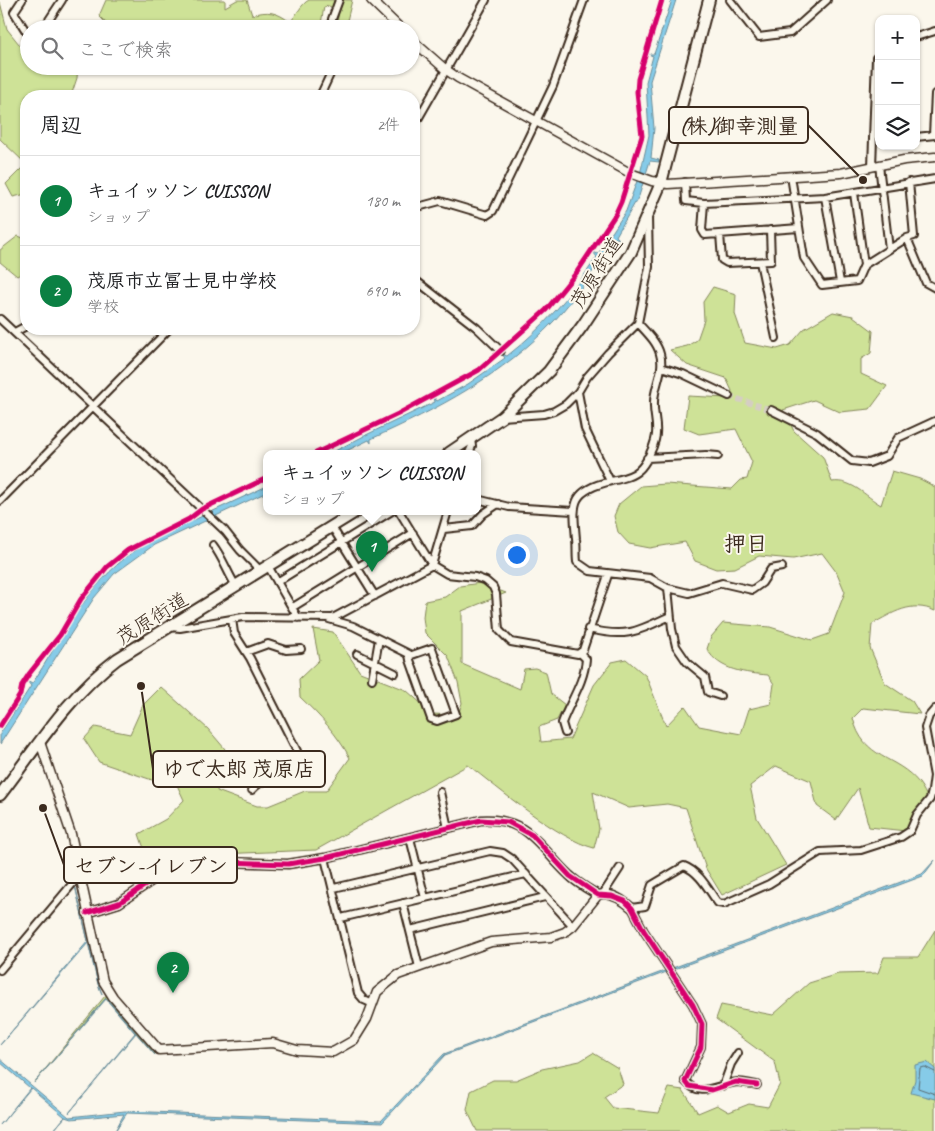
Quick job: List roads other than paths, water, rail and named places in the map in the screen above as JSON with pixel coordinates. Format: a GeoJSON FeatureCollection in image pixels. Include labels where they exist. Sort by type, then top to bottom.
{"type":"FeatureCollection","features":[{"type":"Feature","properties":{"kind":"main road","name":"茂原街道"},"geometry":{"type":"LineString","coordinates":[[454,450],[502,417],[549,370],[583,325],[631,252],[647,213],[709,0]]}},
{"type":"Feature","properties":{"kind":"main road","name":"茂原街道"},"geometry":{"type":"LineString","coordinates":[[0,794],[77,693],[97,674],[351,515]]}},
{"type":"Feature","properties":{"kind":"street"},"geometry":{"type":"LineString","coordinates":[[20,22],[14,12],[22,0]]}},
{"type":"Feature","properties":{"kind":"street"},"geometry":{"type":"LineString","coordinates":[[49,20],[62,0]]}},
{"type":"Feature","properties":{"kind":"street"},"geometry":{"type":"LineString","coordinates":[[332,20],[339,0]]}},
{"type":"Feature","properties":{"kind":"street"},"geometry":{"type":"LineString","coordinates":[[371,0],[392,20]]}},
{"type":"Feature","properties":{"kind":"street"},"geometry":{"type":"LineString","coordinates":[[420,115],[486,0]]}},
{"type":"Feature","properties":{"kind":"street"},"geometry":{"type":"LineString","coordinates":[[420,206],[440,200],[488,215],[493,211],[537,123],[553,86],[584,0]]}},
{"type":"Feature","properties":{"kind":"street"},"geometry":{"type":"LineString","coordinates":[[730,0],[759,37],[790,33],[827,0]]}},
{"type":"Feature","properties":{"kind":"street"},"geometry":{"type":"LineString","coordinates":[[920,36],[935,31]]}},
{"type":"Feature","properties":{"kind":"street"},"geometry":{"type":"LineString","coordinates":[[420,46],[445,69],[537,123],[630,173],[656,182],[841,173],[875,166],[935,158]]}},
{"type":"Feature","properties":{"kind":"street"},"geometry":{"type":"LineString","coordinates":[[876,60],[876,105]]}},
{"type":"Feature","properties":{"kind":"street"},"geometry":{"type":"LineString","coordinates":[[323,90],[330,75]]}},
{"type":"Feature","properties":{"kind":"street"},"geometry":{"type":"LineString","coordinates":[[920,137],[934,135],[935,94]]}},
{"type":"Feature","properties":{"kind":"street"},"geometry":{"type":"LineString","coordinates":[[876,150],[875,166],[881,188],[890,249]]}},
{"type":"Feature","properties":{"kind":"street"},"geometry":{"type":"LineString","coordinates":[[791,176],[806,264],[822,285],[857,280],[864,265],[854,193]]}},
{"type":"Feature","properties":{"kind":"street"},"geometry":{"type":"LineString","coordinates":[[685,182],[686,201],[704,203],[825,197],[935,179]]}},
{"type":"Feature","properties":{"kind":"street"},"geometry":{"type":"LineString","coordinates":[[864,265],[907,238],[914,236],[909,182]]}},
{"type":"Feature","properties":{"kind":"street"},"geometry":{"type":"LineString","coordinates":[[825,197],[840,282]]}},
{"type":"Feature","properties":{"kind":"street"},"geometry":{"type":"LineString","coordinates":[[704,203],[702,230],[705,234],[799,228]]}},
{"type":"Feature","properties":{"kind":"street"},"geometry":{"type":"LineString","coordinates":[[502,417],[529,416],[554,411],[571,400],[587,377],[638,323],[649,267],[650,227],[647,213]]}},
{"type":"Feature","properties":{"kind":"street"},"geometry":{"type":"LineString","coordinates":[[720,234],[722,260],[727,263],[760,262],[771,261],[770,230]]}},
{"type":"Feature","properties":{"kind":"street"},"geometry":{"type":"LineString","coordinates":[[907,238],[926,283],[935,288]]}},
{"type":"Feature","properties":{"kind":"street"},"geometry":{"type":"LineString","coordinates":[[760,262],[776,338]]}},
{"type":"Feature","properties":{"kind":"street"},"geometry":{"type":"LineString","coordinates":[[420,284],[476,328],[501,351]]}},
{"type":"Feature","properties":{"kind":"street"},"geometry":{"type":"LineString","coordinates":[[0,318],[219,528],[265,568],[277,582],[298,618]]}},
{"type":"Feature","properties":{"kind":"street"},"geometry":{"type":"LineString","coordinates":[[638,323],[657,346],[661,355],[661,367],[653,404],[657,426],[656,440],[640,470],[634,474],[592,486],[584,492],[573,511],[577,562],[590,571],[608,575],[613,573],[650,578],[668,588],[689,593],[722,583],[752,590],[762,583],[771,569],[782,567]]}},
{"type":"Feature","properties":{"kind":"street"},"geometry":{"type":"LineString","coordinates":[[14,332],[20,329]]}},
{"type":"Feature","properties":{"kind":"street"},"geometry":{"type":"LineString","coordinates":[[0,502],[163,335]]}},
{"type":"Feature","properties":{"kind":"street"},"geometry":{"type":"LineString","coordinates":[[661,367],[683,374],[729,396]]}},
{"type":"Feature","properties":{"kind":"street"},"geometry":{"type":"LineString","coordinates":[[578,392],[584,429],[610,481]]}},
{"type":"Feature","properties":{"kind":"street"},"geometry":{"type":"LineString","coordinates":[[770,410],[817,433],[852,461],[861,463],[887,456],[898,438],[935,421]]}},
{"type":"Feature","properties":{"kind":"street"},"geometry":{"type":"LineString","coordinates":[[470,440],[472,446],[470,450]]}},
{"type":"Feature","properties":{"kind":"street"},"geometry":{"type":"LineString","coordinates":[[646,458],[718,456]]}},
{"type":"Feature","properties":{"kind":"street"},"geometry":{"type":"LineString","coordinates":[[481,500],[509,507],[573,511]]}},
{"type":"Feature","properties":{"kind":"street"},"geometry":{"type":"LineString","coordinates":[[444,529],[472,526],[483,514],[498,504]]}},
{"type":"Feature","properties":{"kind":"street"},"geometry":{"type":"LineString","coordinates":[[277,582],[386,515]]}},
{"type":"Feature","properties":{"kind":"street"},"geometry":{"type":"LineString","coordinates":[[402,515],[432,565],[447,574],[475,577],[486,581],[493,587],[496,594],[499,630],[511,642],[544,647],[571,654],[580,652]]}},
{"type":"Feature","properties":{"kind":"street"},"geometry":{"type":"LineString","coordinates":[[327,619],[341,616],[432,565],[447,515]]}},
{"type":"Feature","properties":{"kind":"street"},"geometry":{"type":"LineString","coordinates":[[332,527],[375,596]]}},
{"type":"Feature","properties":{"kind":"street"},"geometry":{"type":"LineString","coordinates":[[293,607],[413,533]]}},
{"type":"Feature","properties":{"kind":"street"},"geometry":{"type":"LineString","coordinates":[[213,544],[225,561],[236,586]]}},
{"type":"Feature","properties":{"kind":"street"},"geometry":{"type":"LineString","coordinates":[[580,652],[608,575]]}},
{"type":"Feature","properties":{"kind":"street"},"geometry":{"type":"LineString","coordinates":[[668,588],[670,616],[676,646],[688,662],[705,677],[708,692],[720,696]]}},
{"type":"Feature","properties":{"kind":"street"},"geometry":{"type":"LineString","coordinates":[[170,627],[180,628],[260,616],[327,619],[353,626],[409,656],[431,719],[437,722],[456,714],[432,648],[409,656]]}},
{"type":"Feature","properties":{"kind":"street"},"geometry":{"type":"LineString","coordinates":[[588,630],[613,635],[638,632],[670,616]]}},
{"type":"Feature","properties":{"kind":"street"},"geometry":{"type":"LineString","coordinates":[[232,619],[234,633],[246,652],[297,751],[291,767],[261,780],[252,790]]}},
{"type":"Feature","properties":{"kind":"street"},"geometry":{"type":"LineString","coordinates":[[372,678],[379,639]]}},
{"type":"Feature","properties":{"kind":"street"},"geometry":{"type":"LineString","coordinates":[[246,652],[268,644],[286,650],[301,649]]}},
{"type":"Feature","properties":{"kind":"street"},"geometry":{"type":"LineString","coordinates":[[565,733],[562,723],[581,684],[586,664],[586,659],[580,652]]}},
{"type":"Feature","properties":{"kind":"street"},"geometry":{"type":"LineString","coordinates":[[357,654],[395,673]]}},
{"type":"Feature","properties":{"kind":"street"},"geometry":{"type":"LineString","coordinates":[[632,908],[645,906],[652,885],[684,866],[691,870],[709,888],[718,903],[724,904],[769,884],[820,852],[861,850],[901,837],[910,831],[917,815],[930,799],[934,776],[925,728],[929,716],[935,709]]}},
{"type":"Feature","properties":{"kind":"street"},"geometry":{"type":"LineString","coordinates":[[40,742],[66,818],[99,968],[108,991],[159,1050],[273,1043],[297,1050],[333,1052],[354,1040],[373,1004],[377,992],[386,982],[398,975],[491,942],[551,936],[573,926],[601,894],[620,868]]}},
{"type":"Feature","properties":{"kind":"street"},"geometry":{"type":"LineString","coordinates":[[440,792],[448,828]]}},
{"type":"Feature","properties":{"kind":"street"},"geometry":{"type":"LineString","coordinates":[[87,913],[119,903],[156,878],[190,866],[228,862],[288,864],[325,858],[448,828],[496,820],[521,827],[532,835],[570,876],[601,894],[625,901],[632,908],[644,931],[692,1004],[702,1024],[701,1047],[685,1081],[693,1088],[712,1090],[744,1082],[756,1085]]}},
{"type":"Feature","properties":{"kind":"street"},"geometry":{"type":"LineString","coordinates":[[410,838],[425,898]]}},
{"type":"Feature","properties":{"kind":"street"},"geometry":{"type":"LineString","coordinates":[[334,888],[490,851],[503,853],[512,858],[573,926]]}},
{"type":"Feature","properties":{"kind":"street"},"geometry":{"type":"LineString","coordinates":[[325,858],[334,888],[358,993],[364,1000],[373,1004]]}},
{"type":"Feature","properties":{"kind":"street"},"geometry":{"type":"LineString","coordinates":[[341,918],[526,874]]}},
{"type":"Feature","properties":{"kind":"street"},"geometry":{"type":"LineString","coordinates":[[0,970],[80,876]]}},
{"type":"Feature","properties":{"kind":"street"},"geometry":{"type":"LineString","coordinates":[[410,930],[545,897]]}},
{"type":"Feature","properties":{"kind":"street"},"geometry":{"type":"LineString","coordinates":[[403,903],[419,967]]}},
{"type":"Feature","properties":{"kind":"street"},"geometry":{"type":"LineString","coordinates":[[723,1086],[731,1064],[738,1053]]}},
{"type":"Feature","properties":{"kind":"water"},"geometry":{"type":"Polygon","coordinates":[[[672,0],[676,0],[650,81],[654,128],[651,158],[659,160],[659,162],[650,161],[639,196],[616,236],[619,239],[615,238],[563,311],[513,358],[468,389],[421,416],[371,439],[371,443],[369,440],[348,450],[337,450],[364,436],[363,432],[366,435],[435,402],[434,397],[437,401],[468,384],[505,358],[502,354],[507,356],[533,334],[577,284],[597,257],[593,252],[598,254],[626,211],[641,170],[649,135],[646,82],[653,56],[648,54],[654,54],[672,0]]]}},
{"type":"Feature","properties":{"kind":"water"},"geometry":{"type":"Polygon","coordinates":[[[263,488],[263,494],[154,545],[114,574],[94,598],[0,744],[0,734],[31,686],[27,681],[32,684],[85,601],[124,559],[123,556],[126,557],[151,540],[263,488]]]}},
{"type":"Feature","properties":{"kind":"water"},"geometry":{"type":"Polygon","coordinates":[[[935,860],[923,876],[445,1055],[382,1123],[127,1113],[115,1131],[124,1114],[71,1119],[65,1117],[31,1088],[0,1125],[30,1088],[0,1062],[0,1059],[69,1117],[125,1111],[381,1121],[444,1054],[922,874],[935,860]]]}},
{"type":"Feature","properties":{"kind":"water"},"geometry":{"type":"Polygon","coordinates":[[[75,885],[98,984],[88,943],[0,1045],[88,941],[75,886],[0,975],[75,885]]]}},
{"type":"Feature","properties":{"kind":"water"},"geometry":{"type":"Polygon","coordinates":[[[106,998],[155,1055],[136,1033],[69,1113],[135,1033],[106,999],[34,1083],[106,998]]]}},
{"type":"Feature","properties":{"kind":"water"},"geometry":{"type":"Polygon","coordinates":[[[927,1062],[935,1069],[935,1099],[911,1093],[915,1080],[915,1065],[927,1062]]]}},
{"type":"Feature","properties":{"kind":"tunnel"},"geometry":{"type":"LineString","coordinates":[[729,396],[771,410]]}},
{"type":"Feature","properties":{"kind":"place","name":"(株)御幸測量"},"geometry":{"type":"Point","coordinates":[863,180]}},
{"type":"Feature","properties":{"kind":"place","name":"キュイッソン CUISSON"},"geometry":{"type":"Point","coordinates":[372,572]}},
{"type":"Feature","properties":{"kind":"place","name":"ゆで太郎 茂原店"},"geometry":{"type":"Point","coordinates":[141,686]}},
{"type":"Feature","properties":{"kind":"place","name":"セブン-イレブン"},"geometry":{"type":"Point","coordinates":[43,808]}},
{"type":"Feature","properties":{"kind":"place","name":"茂原市立冨士見中学校"},"geometry":{"type":"Point","coordinates":[173,993]}},
{"type":"Feature","properties":{"kind":"district","name":"押日"},"geometry":{"type":"Point","coordinates":[746,543]}}]}
